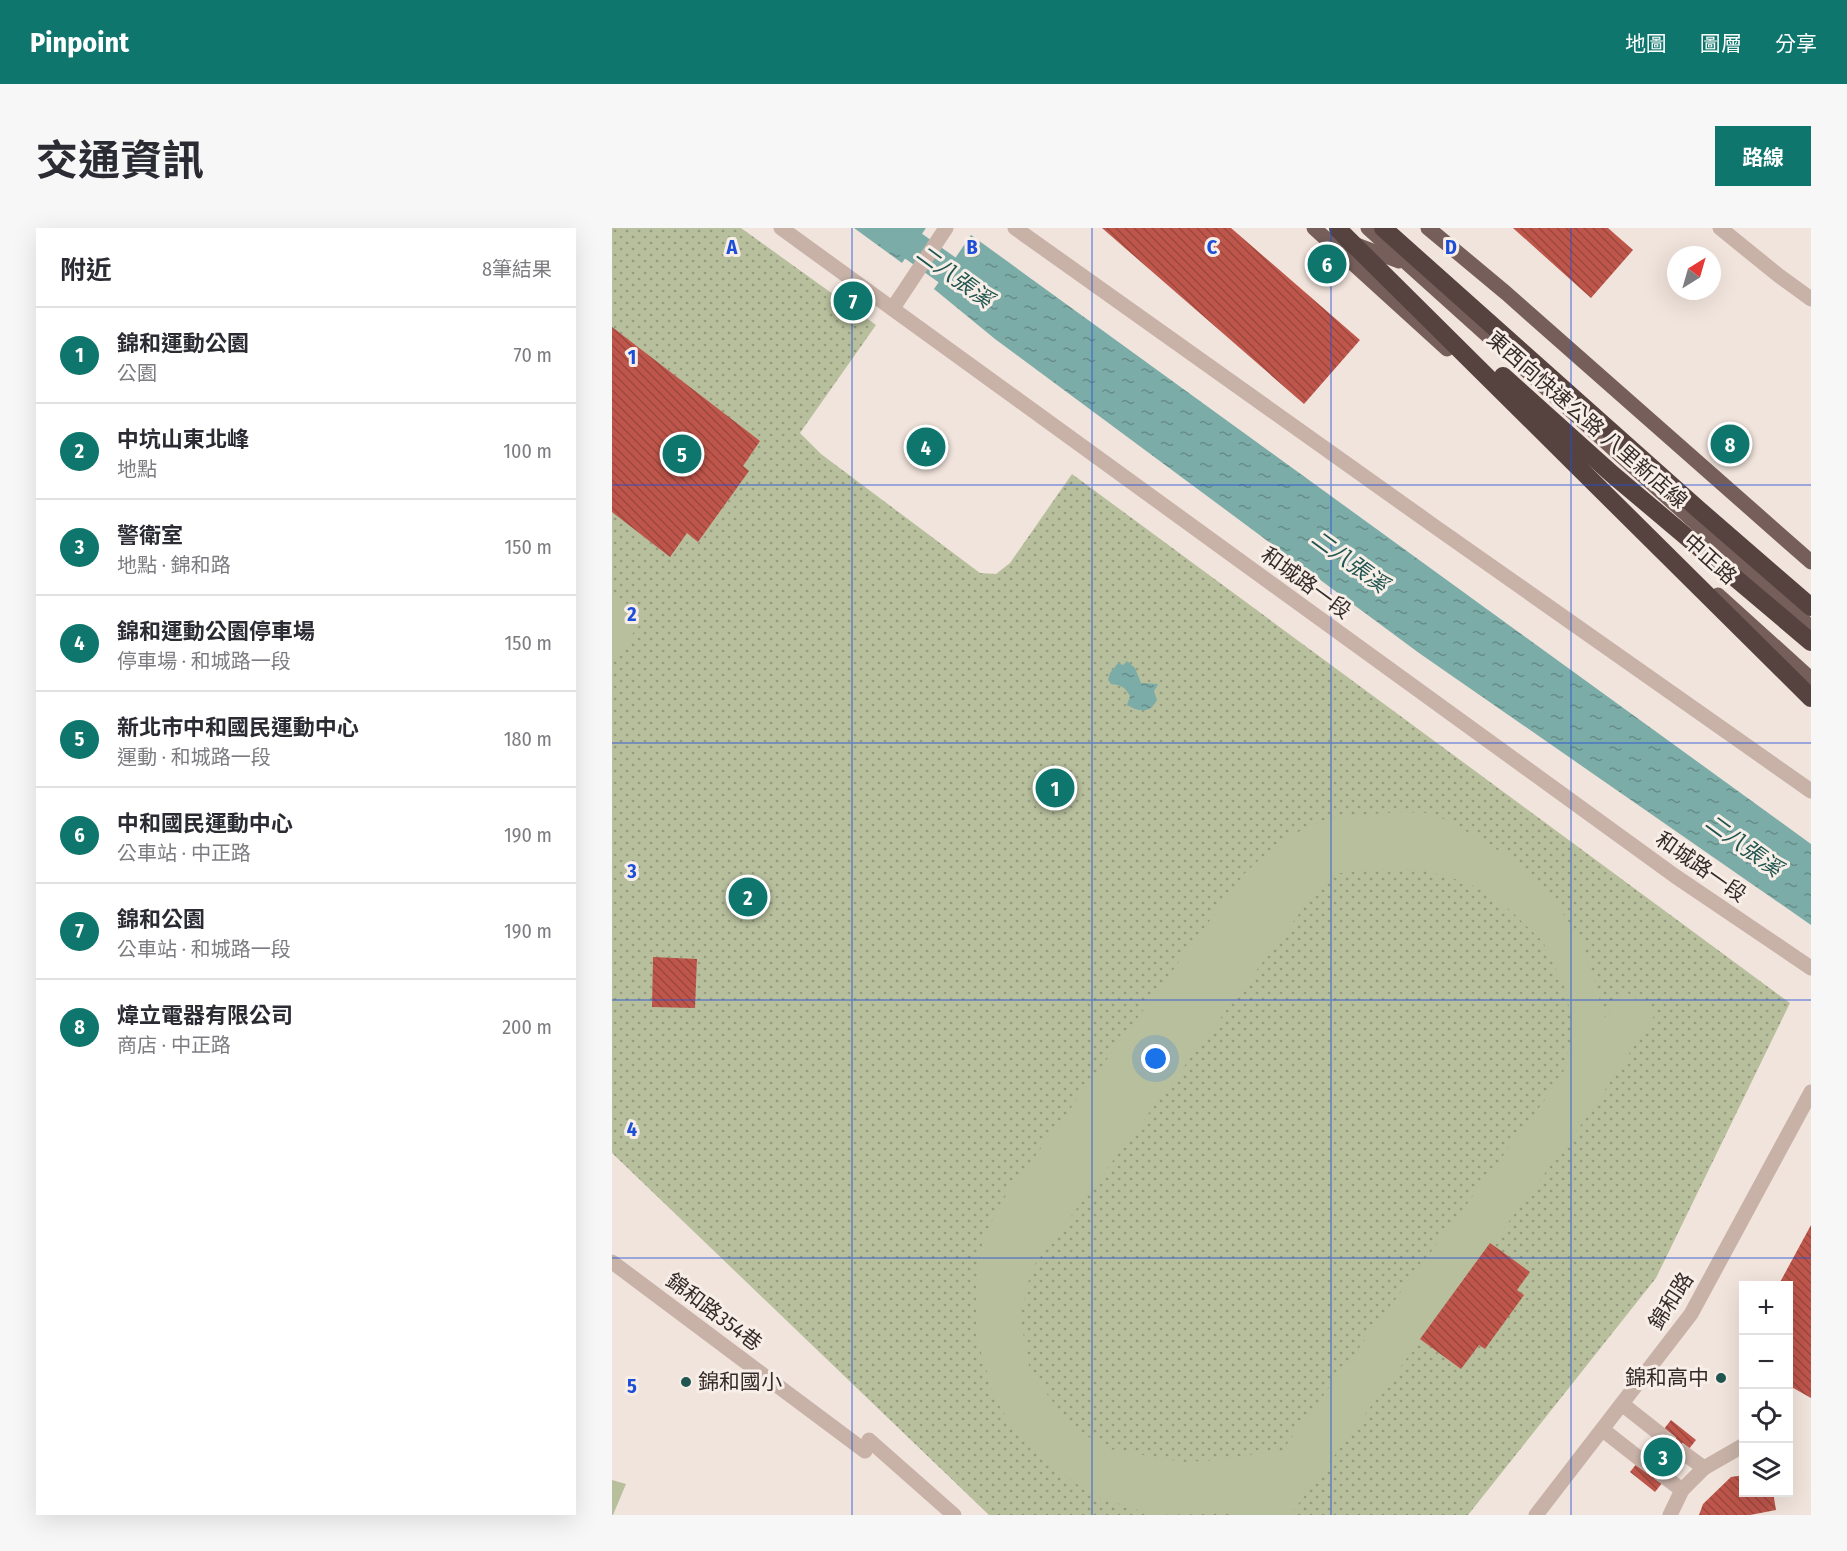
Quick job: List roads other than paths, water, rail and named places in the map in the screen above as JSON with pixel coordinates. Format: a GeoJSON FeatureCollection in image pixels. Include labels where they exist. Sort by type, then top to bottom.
{"type":"FeatureCollection","features":[{"type":"Feature","properties":{"kind":"highway","name":"東西向快速公路 八里新店線"},"geometry":{"type":"LineString","coordinates":[[1338,228],[1612,474],[1811,642]]}},
{"type":"Feature","properties":{"kind":"highway"},"geometry":{"type":"LineString","coordinates":[[1338,228],[1811,698]]}},
{"type":"Feature","properties":{"kind":"highway","name":"東西向快速公路 八里新店線"},"geometry":{"type":"LineString","coordinates":[[1383,228],[1698,509],[1807,613]]}},
{"type":"Feature","properties":{"kind":"main road","name":"中正路"},"geometry":{"type":"LineString","coordinates":[[1368,228],[1729,553],[1807,613],[1811,630]]}},
{"type":"Feature","properties":{"kind":"main road"},"geometry":{"type":"LineString","coordinates":[[1430,228],[1811,562]]}},
{"type":"Feature","properties":{"kind":"main road","name":"中正路"},"geometry":{"type":"LineString","coordinates":[[1315,229],[1811,679]]}},
{"type":"Feature","properties":{"kind":"main road"},"geometry":{"type":"LineString","coordinates":[[1315,229],[1408,264]]}},
{"type":"Feature","properties":{"kind":"street","name":"和城路一段"},"geometry":{"type":"LineString","coordinates":[[780,228],[1675,876],[1811,968]]}},
{"type":"Feature","properties":{"kind":"street"},"geometry":{"type":"LineString","coordinates":[[892,308],[946,228]]}},
{"type":"Feature","properties":{"kind":"street"},"geometry":{"type":"LineString","coordinates":[[1015,228],[1811,791]]}},
{"type":"Feature","properties":{"kind":"street"},"geometry":{"type":"LineString","coordinates":[[1720,228],[1811,299]]}},
{"type":"Feature","properties":{"kind":"street","name":"錦和路"},"geometry":{"type":"LineString","coordinates":[[1536,1515],[1691,1314],[1811,1092]]}},
{"type":"Feature","properties":{"kind":"street","name":"錦和路354巷"},"geometry":{"type":"LineString","coordinates":[[612,1262],[865,1451],[869,1440],[954,1515]]}},
{"type":"Feature","properties":{"kind":"street"},"geometry":{"type":"LineString","coordinates":[[1622,1404],[1660,1434]]}},
{"type":"Feature","properties":{"kind":"street"},"geometry":{"type":"LineString","coordinates":[[1603,1430],[1640,1459]]}},
{"type":"Feature","properties":{"kind":"street"},"geometry":{"type":"LineString","coordinates":[[1670,1515],[1682,1490],[1704,1468],[1739,1447]]}},
{"type":"Feature","properties":{"kind":"street"},"geometry":{"type":"LineString","coordinates":[[1686,1454],[1704,1468]]}},
{"type":"Feature","properties":{"kind":"street"},"geometry":{"type":"LineString","coordinates":[[1666,1478],[1682,1490]]}},
{"type":"Feature","properties":{"kind":"water"},"geometry":{"type":"Polygon","coordinates":[[[854,228],[926,228],[902,263],[854,228]]]}},
{"type":"Feature","properties":{"kind":"water"},"geometry":{"type":"Polygon","coordinates":[[[971,235],[1811,844],[1811,925],[1419,653],[995,339],[934,289],[971,235]]]}},
{"type":"Feature","properties":{"kind":"water"},"geometry":{"type":"Polygon","coordinates":[[[1127,661],[1135,668],[1141,683],[1158,684],[1154,691],[1157,700],[1148,710],[1140,710],[1127,705],[1130,696],[1126,690],[1111,684],[1108,680],[1110,673],[1118,663],[1123,665],[1127,661]]]}},
{"type":"Feature","properties":{"kind":"waterway","name":"二八張溪"},"geometry":{"type":"LineString","coordinates":[[888,228],[981,294]]}},
{"type":"Feature","properties":{"kind":"tunnel"},"geometry":{"type":"LineString","coordinates":[[1660,1434],[1685,1454]]}},
{"type":"Feature","properties":{"kind":"tunnel"},"geometry":{"type":"LineString","coordinates":[[1640,1459],[1666,1478]]}},
{"type":"Feature","properties":{"kind":"place","name":"中和國民運動中心"},"geometry":{"type":"Point","coordinates":[1327,264]}},
{"type":"Feature","properties":{"kind":"place","name":"錦和公園"},"geometry":{"type":"Point","coordinates":[853,301]}},
{"type":"Feature","properties":{"kind":"place","name":"煒立電器有限公司"},"geometry":{"type":"Point","coordinates":[1730,444]}},
{"type":"Feature","properties":{"kind":"place","name":"錦和運動公園停車場"},"geometry":{"type":"Point","coordinates":[926,447]}},
{"type":"Feature","properties":{"kind":"place","name":"新北市中和國民運動中心"},"geometry":{"type":"Point","coordinates":[682,454]}},
{"type":"Feature","properties":{"kind":"place","name":"錦和運動公園"},"geometry":{"type":"Point","coordinates":[1055,788]}},
{"type":"Feature","properties":{"kind":"place","name":"中坑山東北峰"},"geometry":{"type":"Point","coordinates":[748,897]}},
{"type":"Feature","properties":{"kind":"place","name":"錦和高中"},"geometry":{"type":"Point","coordinates":[1721,1378]}},
{"type":"Feature","properties":{"kind":"place","name":"錦和國小"},"geometry":{"type":"Point","coordinates":[686,1382]}},
{"type":"Feature","properties":{"kind":"place","name":"警衛室"},"geometry":{"type":"Point","coordinates":[1663,1457]}}]}
